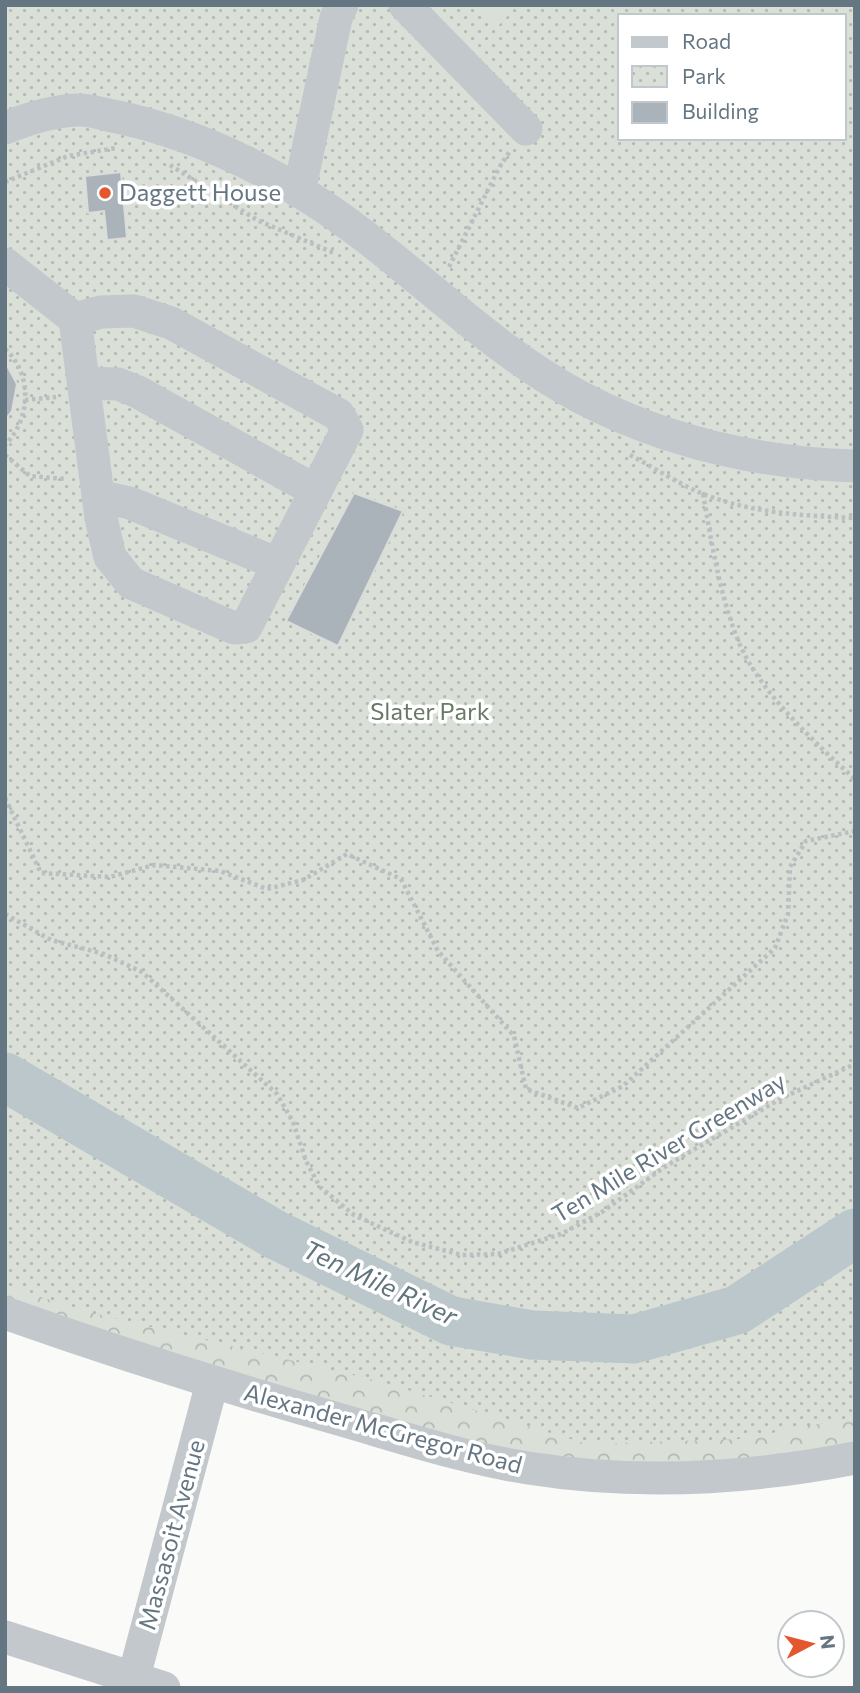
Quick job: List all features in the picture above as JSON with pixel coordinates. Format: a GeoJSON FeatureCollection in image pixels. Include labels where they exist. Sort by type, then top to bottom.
{"type":"FeatureCollection","features":[{"type":"Feature","properties":{"kind":"street"},"geometry":{"type":"LineString","coordinates":[[299,192],[336,18],[342,5]]}},
{"type":"Feature","properties":{"kind":"street"},"geometry":{"type":"LineString","coordinates":[[405,5],[526,129]]}},
{"type":"Feature","properties":{"kind":"street"},"geometry":{"type":"LineString","coordinates":[[5,128],[43,115],[79,110],[165,128],[299,192],[515,356],[578,396],[637,426],[735,453],[821,465],[855,466]]}},
{"type":"Feature","properties":{"kind":"street"},"geometry":{"type":"LineString","coordinates":[[5,264],[75,319],[97,487],[110,557],[131,583],[234,628],[246,627],[347,430],[339,415],[171,323],[134,312],[101,312],[75,319]]}},
{"type":"Feature","properties":{"kind":"street"},"geometry":{"type":"LineString","coordinates":[[84,383],[118,384],[138,391],[316,491]]}},
{"type":"Feature","properties":{"kind":"street"},"geometry":{"type":"LineString","coordinates":[[97,487],[278,564]]}},
{"type":"Feature","properties":{"kind":"street","name":"Alexander McGregor Road"},"geometry":{"type":"LineString","coordinates":[[5,1313],[212,1383],[416,1442],[528,1468],[664,1478],[797,1470],[855,1458]]}},
{"type":"Feature","properties":{"kind":"street","name":"Massasoit Avenue"},"geometry":{"type":"LineString","coordinates":[[143,1685],[212,1383]]}},
{"type":"Feature","properties":{"kind":"street"},"geometry":{"type":"LineString","coordinates":[[5,1637],[143,1685]]}},
{"type":"Feature","properties":{"kind":"path"},"geometry":{"type":"LineString","coordinates":[[443,277],[499,168],[526,129]]}},
{"type":"Feature","properties":{"kind":"path"},"geometry":{"type":"LineString","coordinates":[[5,349],[20,369],[26,390],[20,425],[5,445]]}},
{"type":"Feature","properties":{"kind":"path"},"geometry":{"type":"LineString","coordinates":[[5,455],[30,476],[97,487]]}},
{"type":"Feature","properties":{"kind":"path"},"geometry":{"type":"LineString","coordinates":[[704,494],[717,570],[741,646],[774,697],[855,779]]}},
{"type":"Feature","properties":{"kind":"path"},"geometry":{"type":"LineString","coordinates":[[5,798],[41,873],[110,877],[154,865],[220,871],[267,889],[303,880],[347,854],[401,879],[438,951],[514,1036],[526,1089],[578,1108],[623,1086],[775,948],[788,914],[790,867],[806,841],[855,831]]}},
{"type":"Feature","properties":{"kind":"path","name":"Ten Mile River Greenway"},"geometry":{"type":"LineString","coordinates":[[5,914],[51,940],[104,954],[142,972],[276,1094],[293,1122],[306,1161],[320,1187],[354,1215],[412,1242],[462,1255],[498,1254],[561,1234],[602,1212],[666,1167],[782,1098],[855,1065]]}},
{"type":"Feature","properties":{"kind":"green space","name":"Slater Park"},"geometry":{"type":"Polygon","coordinates":[[[5,5],[855,5],[855,1417],[741,1439],[587,1444],[378,1381],[80,1310],[5,1285],[5,5]]]}},
{"type":"Feature","properties":{"kind":"green space"},"geometry":{"type":"Polygon","coordinates":[[[477,5],[518,5],[498,26],[477,5]]]}},
{"type":"Feature","properties":{"kind":"green space"},"geometry":{"type":"Polygon","coordinates":[[[5,1127],[855,1262],[855,1457],[596,1475],[5,1323],[5,1127]]]}},
{"type":"Feature","properties":{"kind":"building","name":"Daggett House"},"geometry":{"type":"Polygon","coordinates":[[[121,172],[127,238],[107,240],[104,211],[88,213],[85,176],[121,172]]]}},
{"type":"Feature","properties":{"kind":"building"},"geometry":{"type":"Polygon","coordinates":[[[5,362],[17,384],[12,411],[5,420],[5,362]]]}},
{"type":"Feature","properties":{"kind":"building"},"geometry":{"type":"Polygon","coordinates":[[[354,493],[403,511],[338,646],[286,621],[354,493]]]}},
{"type":"Feature","properties":{"kind":"waterway","name":"Ten Mile River"},"geometry":{"type":"LineString","coordinates":[[5,1077],[274,1234],[451,1321],[532,1335],[634,1339],[737,1310],[855,1233]]}},
{"type":"Feature","properties":{"kind":"place","name":"Daggett House"},"geometry":{"type":"Point","coordinates":[105,193]}}]}
